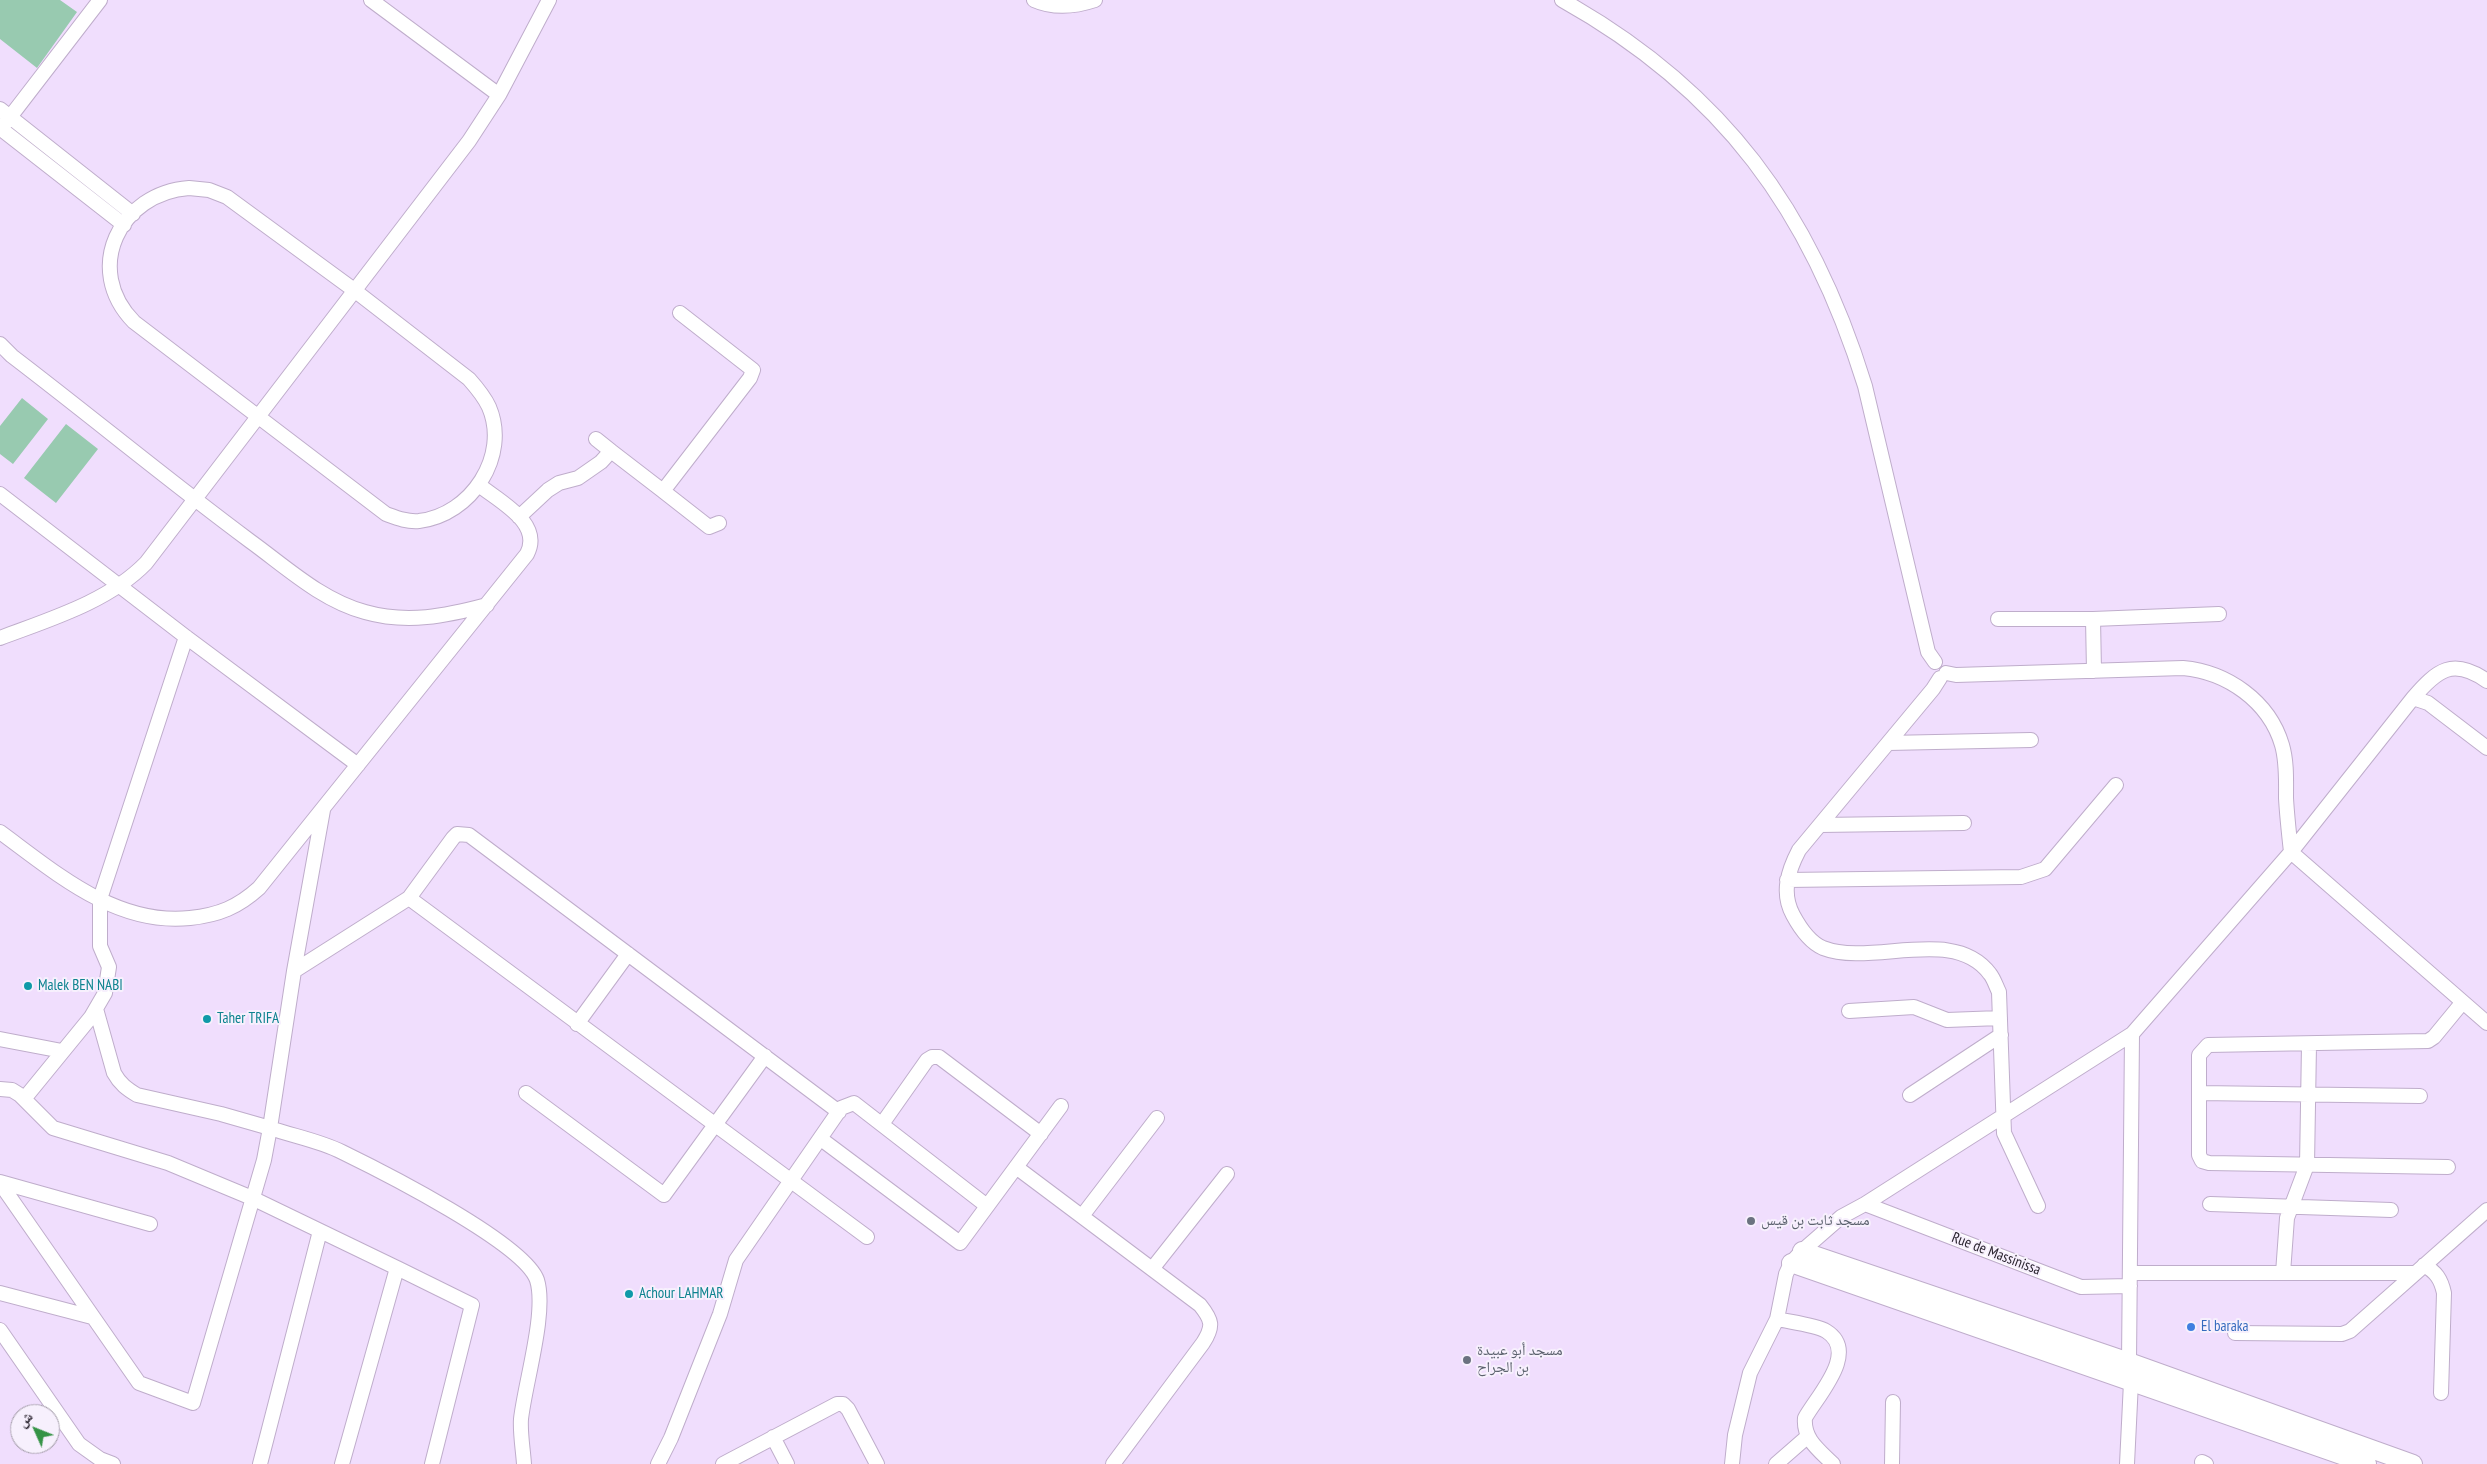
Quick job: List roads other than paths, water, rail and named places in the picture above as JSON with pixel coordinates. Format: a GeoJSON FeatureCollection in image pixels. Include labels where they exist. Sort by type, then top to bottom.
{"type":"FeatureCollection","features":[{"type":"Feature","properties":{"kind":"main road"},"geometry":{"type":"LineString","coordinates":[[1797,1257],[2129,1362],[2413,1464]]}},
{"type":"Feature","properties":{"kind":"main road"},"geometry":{"type":"LineString","coordinates":[[1797,1257],[2131,1382],[2367,1464]]}},
{"type":"Feature","properties":{"kind":"street"},"geometry":{"type":"LineString","coordinates":[[100,0],[5,113],[0,129],[129,220]]}},
{"type":"Feature","properties":{"kind":"street"},"geometry":{"type":"LineString","coordinates":[[371,0],[499,95]]}},
{"type":"Feature","properties":{"kind":"street"},"geometry":{"type":"LineString","coordinates":[[0,638],[98,597],[120,585],[146,563],[469,141],[499,95],[549,0]]}},
{"type":"Feature","properties":{"kind":"street"},"geometry":{"type":"LineString","coordinates":[[1034,0],[1058,6],[1079,5],[1094,0]]}},
{"type":"Feature","properties":{"kind":"street"},"geometry":{"type":"LineString","coordinates":[[1562,0],[1625,38],[1691,92],[1743,147],[1798,224],[1818,263],[1856,356],[1865,386],[1928,652],[1934,662],[1940,661],[1945,664],[1943,675],[1933,689],[1799,850],[1787,880],[1786,894],[1790,910],[1798,926],[1822,948],[1852,953],[1941,949],[1960,954],[1975,961],[1990,974],[1998,992],[2004,1132],[2009,1148],[2038,1206]]}},
{"type":"Feature","properties":{"kind":"street"},"geometry":{"type":"LineString","coordinates":[[5,113],[129,220]]}},
{"type":"Feature","properties":{"kind":"street"},"geometry":{"type":"LineString","coordinates":[[174,189],[209,190],[227,197],[354,290],[469,379],[490,408],[494,428],[494,447],[491,464],[479,485],[469,496],[442,513],[420,521],[404,521],[386,514],[367,502],[259,416],[134,322],[123,311],[116,299],[108,270],[109,256],[115,238],[129,220],[158,196],[174,189]]}},
{"type":"Feature","properties":{"kind":"street"},"geometry":{"type":"LineString","coordinates":[[663,491],[750,378],[753,370],[680,313]]}},
{"type":"Feature","properties":{"kind":"street"},"geometry":{"type":"LineString","coordinates":[[0,344],[12,356],[194,500],[316,590],[340,603],[364,612],[390,618],[414,619],[446,616],[487,605]]}},
{"type":"Feature","properties":{"kind":"street"},"geometry":{"type":"LineString","coordinates":[[596,439],[709,527],[719,523]]}},
{"type":"Feature","properties":{"kind":"street"},"geometry":{"type":"LineString","coordinates":[[518,517],[548,490],[559,483],[578,478],[601,462],[611,451]]}},
{"type":"Feature","properties":{"kind":"street"},"geometry":{"type":"LineString","coordinates":[[0,832],[54,872],[100,900],[126,912],[148,918],[178,919],[209,916],[230,910],[259,888],[487,605],[531,547],[532,534],[518,517],[479,485]]}},
{"type":"Feature","properties":{"kind":"street"},"geometry":{"type":"LineString","coordinates":[[0,494],[186,637],[358,765]]}},
{"type":"Feature","properties":{"kind":"street"},"geometry":{"type":"LineString","coordinates":[[1998,618],[2093,619],[2219,614]]}},
{"type":"Feature","properties":{"kind":"street"},"geometry":{"type":"LineString","coordinates":[[2093,619],[2094,671]]}},
{"type":"Feature","properties":{"kind":"street"},"geometry":{"type":"LineString","coordinates":[[24,1099],[96,1009],[108,982],[109,967],[100,946],[100,900],[186,637]]}},
{"type":"Feature","properties":{"kind":"street"},"geometry":{"type":"LineString","coordinates":[[1943,675],[2183,668],[2201,670],[2232,683],[2263,709],[2275,727],[2282,746],[2291,852],[2487,1023]]}},
{"type":"Feature","properties":{"kind":"street"},"geometry":{"type":"LineString","coordinates":[[1732,1464],[1734,1435],[1750,1373],[1777,1319],[1786,1274],[1797,1257],[1841,1217],[1865,1204],[2132,1034],[2291,852],[2429,679],[2447,669],[2469,671],[2487,681]]}},
{"type":"Feature","properties":{"kind":"street"},"geometry":{"type":"LineString","coordinates":[[2413,698],[2428,704],[2487,748]]}},
{"type":"Feature","properties":{"kind":"street"},"geometry":{"type":"LineString","coordinates":[[1888,743],[2031,740]]}},
{"type":"Feature","properties":{"kind":"street"},"geometry":{"type":"LineString","coordinates":[[1787,880],[2021,877],[2036,873],[2053,861],[2116,785]]}},
{"type":"Feature","properties":{"kind":"street"},"geometry":{"type":"LineString","coordinates":[[0,1182],[138,1383],[193,1403],[252,1198],[270,1128],[294,971],[323,809]]}},
{"type":"Feature","properties":{"kind":"street"},"geometry":{"type":"LineString","coordinates":[[1820,825],[1964,823]]}},
{"type":"Feature","properties":{"kind":"street"},"geometry":{"type":"LineString","coordinates":[[294,971],[409,898],[453,838],[458,834],[464,834],[839,1112]]}},
{"type":"Feature","properties":{"kind":"street"},"geometry":{"type":"LineString","coordinates":[[409,898],[867,1237]]}},
{"type":"Feature","properties":{"kind":"street"},"geometry":{"type":"LineString","coordinates":[[577,1024],[628,954]]}},
{"type":"Feature","properties":{"kind":"street"},"geometry":{"type":"LineString","coordinates":[[2448,1167],[2209,1163],[2202,1161],[2199,1155],[2200,1055],[2208,1045],[2309,1045],[2428,1041],[2434,1037],[2462,1003]]}},
{"type":"Feature","properties":{"kind":"street"},"geometry":{"type":"LineString","coordinates":[[1849,1012],[1914,1007],[1947,1020],[2000,1018]]}},
{"type":"Feature","properties":{"kind":"street"},"geometry":{"type":"LineString","coordinates":[[96,1009],[114,1073],[119,1082],[137,1095],[221,1114],[341,1151],[441,1204],[501,1243],[522,1260],[536,1279],[539,1303],[521,1420],[524,1464]]}},
{"type":"Feature","properties":{"kind":"street"},"geometry":{"type":"LineString","coordinates":[[2127,1464],[2131,1382],[2129,1362],[2132,1034]]}},
{"type":"Feature","properties":{"kind":"street"},"geometry":{"type":"LineString","coordinates":[[1910,1095],[2001,1035]]}},
{"type":"Feature","properties":{"kind":"street"},"geometry":{"type":"LineString","coordinates":[[0,1039],[62,1052]]}},
{"type":"Feature","properties":{"kind":"street"},"geometry":{"type":"LineString","coordinates":[[2283,1273],[2287,1218],[2307,1165],[2309,1045]]}},
{"type":"Feature","properties":{"kind":"street"},"geometry":{"type":"LineString","coordinates":[[526,1093],[664,1195],[765,1056]]}},
{"type":"Feature","properties":{"kind":"street"},"geometry":{"type":"LineString","coordinates":[[882,1124],[927,1060],[932,1057],[939,1057],[1041,1134]]}},
{"type":"Feature","properties":{"kind":"street"},"geometry":{"type":"LineString","coordinates":[[0,1089],[12,1090],[24,1099],[53,1128],[168,1163],[252,1198],[472,1305],[432,1464]]}},
{"type":"Feature","properties":{"kind":"street"},"geometry":{"type":"LineString","coordinates":[[2199,1093],[2308,1096],[2420,1096]]}},
{"type":"Feature","properties":{"kind":"street"},"geometry":{"type":"LineString","coordinates":[[658,1464],[671,1438],[720,1314],[736,1260],[839,1112],[847,1104],[854,1103],[988,1206]]}},
{"type":"Feature","properties":{"kind":"street"},"geometry":{"type":"LineString","coordinates":[[820,1139],[960,1243],[1061,1106]]}},
{"type":"Feature","properties":{"kind":"street"},"geometry":{"type":"LineString","coordinates":[[1082,1216],[1157,1118]]}},
{"type":"Feature","properties":{"kind":"street"},"geometry":{"type":"LineString","coordinates":[[1016,1167],[1200,1304],[1211,1322],[1210,1331],[1113,1464]]}},
{"type":"Feature","properties":{"kind":"street"},"geometry":{"type":"LineString","coordinates":[[1152,1269],[1227,1174]]}},
{"type":"Feature","properties":{"kind":"street"},"geometry":{"type":"LineString","coordinates":[[0,1182],[150,1224]]}},
{"type":"Feature","properties":{"kind":"street","name":"Rue de Massinissa"},"geometry":{"type":"LineString","coordinates":[[1865,1204],[2081,1287],[2130,1280],[2420,1269]]}},
{"type":"Feature","properties":{"kind":"street"},"geometry":{"type":"LineString","coordinates":[[2210,1204],[2391,1210]]}},
{"type":"Feature","properties":{"kind":"street"},"geometry":{"type":"LineString","coordinates":[[2235,1333],[2342,1334],[2357,1327],[2487,1210]]}},
{"type":"Feature","properties":{"kind":"street"},"geometry":{"type":"LineString","coordinates":[[260,1464],[320,1232]]}},
{"type":"Feature","properties":{"kind":"street"},"geometry":{"type":"LineString","coordinates":[[342,1464],[397,1268]]}},
{"type":"Feature","properties":{"kind":"street"},"geometry":{"type":"LineString","coordinates":[[2420,1269],[2434,1271],[2442,1281],[2444,1293],[2441,1393]]}},
{"type":"Feature","properties":{"kind":"street"},"geometry":{"type":"LineString","coordinates":[[0,1293],[92,1317]]}},
{"type":"Feature","properties":{"kind":"street"},"geometry":{"type":"LineString","coordinates":[[1777,1319],[1825,1330],[1838,1347],[1839,1364],[1805,1418],[1807,1437],[1832,1464]]}},
{"type":"Feature","properties":{"kind":"street"},"geometry":{"type":"LineString","coordinates":[[0,1330],[79,1444],[100,1459],[113,1464]]}},
{"type":"Feature","properties":{"kind":"street"},"geometry":{"type":"LineString","coordinates":[[1892,1402],[1892,1464]]}},
{"type":"Feature","properties":{"kind":"street"},"geometry":{"type":"LineString","coordinates":[[722,1464],[836,1404],[844,1404],[848,1408],[877,1464]]}},
{"type":"Feature","properties":{"kind":"street"},"geometry":{"type":"LineString","coordinates":[[773,1437],[787,1464]]}},
{"type":"Feature","properties":{"kind":"street"},"geometry":{"type":"LineString","coordinates":[[1776,1464],[1807,1437]]}},
{"type":"Feature","properties":{"kind":"place","name":"Malek BEN NABI"},"geometry":{"type":"Point","coordinates":[28,986]}},
{"type":"Feature","properties":{"kind":"place","name":"Taher TRIFA"},"geometry":{"type":"Point","coordinates":[207,1019]}},
{"type":"Feature","properties":{"kind":"place","name":"مسجد ثابت بن قيس"},"geometry":{"type":"Point","coordinates":[1751,1221]}},
{"type":"Feature","properties":{"kind":"place","name":"Achour LAHMAR"},"geometry":{"type":"Point","coordinates":[629,1294]}},
{"type":"Feature","properties":{"kind":"place","name":"El baraka"},"geometry":{"type":"Point","coordinates":[2191,1327]}},
{"type":"Feature","properties":{"kind":"place","name":"مسجد أبو عبيدة بن الجراح"},"geometry":{"type":"Point","coordinates":[1467,1360]}}]}
